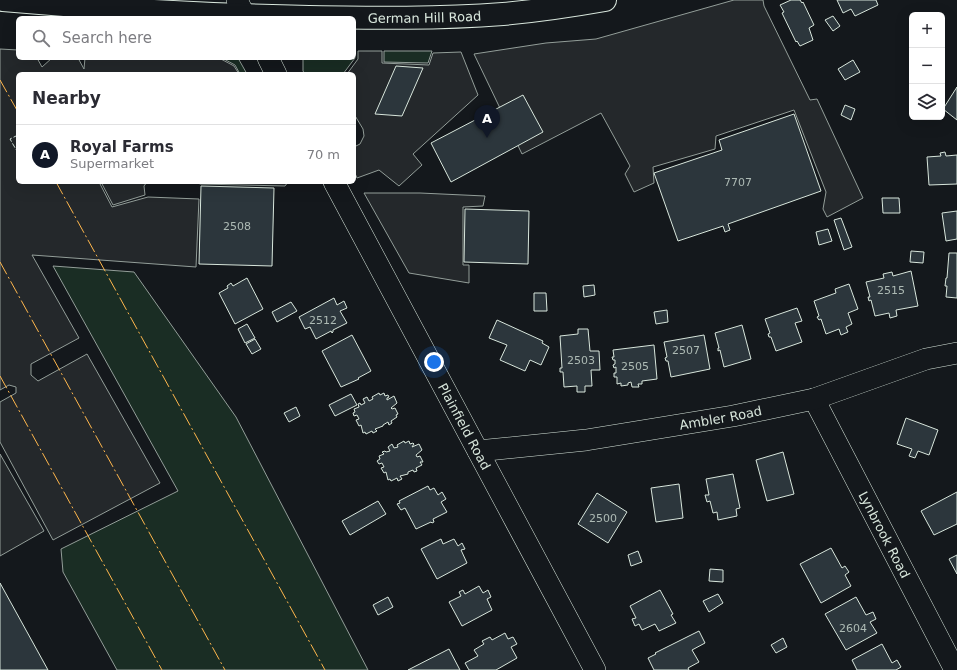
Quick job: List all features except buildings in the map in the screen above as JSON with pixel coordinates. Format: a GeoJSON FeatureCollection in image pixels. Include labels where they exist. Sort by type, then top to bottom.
{"type":"FeatureCollection","features":[{"type":"Feature","properties":{"kind":"street","name":"German Hill Road"},"geometry":{"type":"LineString","coordinates":[[3,0],[73,6],[243,11],[339,16]]}},
{"type":"Feature","properties":{"kind":"street","name":"German Hill Road"},"geometry":{"type":"LineString","coordinates":[[356,17],[461,17],[557,8],[605,0]]}},
{"type":"Feature","properties":{"kind":"street"},"geometry":{"type":"LineString","coordinates":[[269,60],[275,72]]}},
{"type":"Feature","properties":{"kind":"street","name":"Plainfield Road"},"geometry":{"type":"LineString","coordinates":[[335,184],[595,670]]}},
{"type":"Feature","properties":{"kind":"street","name":"Ambler Road"},"geometry":{"type":"LineString","coordinates":[[478,451],[547,445],[631,433],[733,416],[814,400],[926,359],[957,353]]}},
{"type":"Feature","properties":{"kind":"street","name":"Lynbrook Road"},"geometry":{"type":"LineString","coordinates":[[814,400],[955,670]]}},
{"type":"Feature","properties":{"kind":"green space"},"geometry":{"type":"Polygon","coordinates":[[[384,51],[432,51],[428,63],[384,62],[384,51]]]}},
{"type":"Feature","properties":{"kind":"green space"},"geometry":{"type":"Polygon","coordinates":[[[226,60],[239,60],[246,72],[239,72],[235,65],[226,60]]]}},
{"type":"Feature","properties":{"kind":"green space"},"geometry":{"type":"Polygon","coordinates":[[[303,60],[354,60],[344,72],[303,71],[303,60]]]}},
{"type":"Feature","properties":{"kind":"green space"},"geometry":{"type":"Polygon","coordinates":[[[53,266],[134,272],[236,417],[368,670],[117,670],[63,572],[61,549],[178,491],[53,266]]]}},
{"type":"Feature","properties":{"kind":"shaded area"},"geometry":{"type":"Polygon","coordinates":[[[734,0],[763,0],[764,6],[810,100],[817,99],[863,198],[827,217],[823,209],[826,192],[794,110],[716,136],[715,149],[653,167],[654,183],[634,192],[625,174],[630,166],[601,113],[522,154],[474,54],[546,43],[596,39],[734,0]]]}},
{"type":"Feature","properties":{"kind":"shaded area"},"geometry":{"type":"Polygon","coordinates":[[[0,49],[16,50],[16,60],[38,60],[42,67],[50,60],[79,60],[84,69],[85,60],[223,60],[234,66],[238,72],[16,72],[16,184],[100,184],[112,207],[148,197],[199,199],[196,267],[32,255],[79,338],[31,364],[31,375],[38,381],[87,354],[160,483],[53,540],[0,442],[0,402],[16,393],[16,387],[9,385],[0,390],[0,49]]]}},
{"type":"Feature","properties":{"kind":"shaded area"},"geometry":{"type":"Polygon","coordinates":[[[358,51],[382,51],[382,63],[429,65],[433,53],[461,52],[478,95],[413,154],[422,165],[399,186],[379,170],[357,178],[356,176],[356,146],[360,144],[364,136],[363,129],[356,117],[356,72],[348,72],[358,59],[358,51]]]}},
{"type":"Feature","properties":{"kind":"shaded area"},"geometry":{"type":"Polygon","coordinates":[[[102,184],[146,184],[144,186],[145,195],[113,205],[102,184]]]}},
{"type":"Feature","properties":{"kind":"shaded area"},"geometry":{"type":"Polygon","coordinates":[[[200,184],[286,184],[285,186],[200,184]]]}},
{"type":"Feature","properties":{"kind":"shaded area"},"geometry":{"type":"Polygon","coordinates":[[[364,193],[420,193],[485,196],[483,206],[463,207],[463,265],[469,265],[469,283],[409,273],[364,193]]]}},
{"type":"Feature","properties":{"kind":"shaded area"},"geometry":{"type":"Polygon","coordinates":[[[0,454],[44,531],[0,556],[0,454]]]}},
{"type":"Feature","properties":{"kind":"fence"},"geometry":{"type":"LineString","coordinates":[[16,136],[10,139],[16,150]]}},
{"type":"Feature","properties":{"kind":"power"},"geometry":{"type":"LineString","coordinates":[[0,80],[16,108]]}},
{"type":"Feature","properties":{"kind":"power"},"geometry":{"type":"LineString","coordinates":[[57,184],[325,670]]}},
{"type":"Feature","properties":{"kind":"power"},"geometry":{"type":"LineString","coordinates":[[0,262],[225,670]]}},
{"type":"Feature","properties":{"kind":"power"},"geometry":{"type":"LineString","coordinates":[[0,376],[162,670]]}},
{"type":"Feature","properties":{"kind":"place","name":"Royal Farms"},"geometry":{"type":"Point","coordinates":[487,138]}}]}
